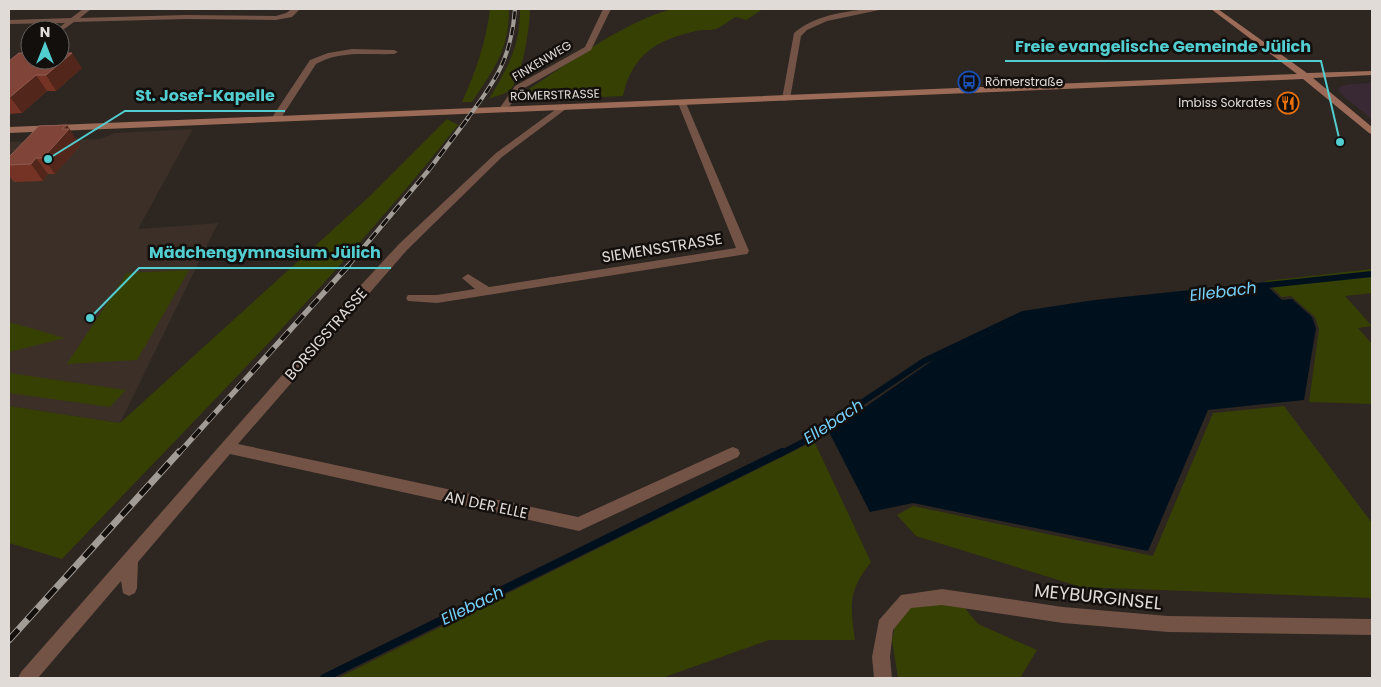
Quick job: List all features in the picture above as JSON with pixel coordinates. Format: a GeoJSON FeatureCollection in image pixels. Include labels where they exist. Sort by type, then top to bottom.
{"type":"FeatureCollection","features":[{"type":"Feature","properties":{"kind":"main road"},"geometry":{"type":"LineString","coordinates":[[1214,9],[1304,75],[1372,131]]}},
{"type":"Feature","properties":{"kind":"main road","name":"RÖMERSTRASSE"},"geometry":{"type":"LineString","coordinates":[[9,130],[1372,73]]}},
{"type":"Feature","properties":{"kind":"street"},"geometry":{"type":"LineString","coordinates":[[72,20],[87,9]]}},
{"type":"Feature","properties":{"kind":"street"},"geometry":{"type":"LineString","coordinates":[[9,22],[276,18],[289,15],[296,9]]}},
{"type":"Feature","properties":{"kind":"street","name":"FINKENWEG"},"geometry":{"type":"LineString","coordinates":[[503,109],[518,88],[588,48],[607,9]]}},
{"type":"Feature","properties":{"kind":"street"},"geometry":{"type":"LineString","coordinates":[[786,99],[797,35],[803,27],[832,18],[880,9]]}},
{"type":"Feature","properties":{"kind":"street"},"geometry":{"type":"LineString","coordinates":[[276,119],[313,62],[318,58],[339,53],[394,52]]}},
{"type":"Feature","properties":{"kind":"street","name":"SIEMENSSTRASSE"},"geometry":{"type":"LineString","coordinates":[[412,298],[437,299],[743,251],[682,103]]}},
{"type":"Feature","properties":{"kind":"street","name":"BORSIGSTRASSE"},"geometry":{"type":"LineString","coordinates":[[27,678],[366,287],[403,247],[499,155],[563,107]]}},
{"type":"Feature","properties":{"kind":"street"},"geometry":{"type":"LineString","coordinates":[[468,278],[486,290]]}},
{"type":"Feature","properties":{"kind":"street","name":"AN DER ELLE"},"geometry":{"type":"LineString","coordinates":[[228,448],[579,524],[733,453]]}},
{"type":"Feature","properties":{"kind":"street"},"geometry":{"type":"LineString","coordinates":[[130,561],[130,588]]}},
{"type":"Feature","properties":{"kind":"street","name":"MEYBURGINSEL"},"geometry":{"type":"LineString","coordinates":[[883,678],[881,657],[885,626],[907,601],[942,597],[1063,615],[1168,624],[1372,628]]}},
{"type":"Feature","properties":{"kind":"shaded area"},"geometry":{"type":"Polygon","coordinates":[[[1372,83],[1372,119],[1338,90],[1341,86],[1350,84],[1372,83]]]}},
{"type":"Feature","properties":{"kind":"shaded area"},"geometry":{"type":"Polygon","coordinates":[[[193,129],[138,229],[218,223],[120,423],[9,406],[9,142],[100,139],[115,133],[193,129]]]}},
{"type":"Feature","properties":{"kind":"green space"},"geometry":{"type":"Polygon","coordinates":[[[490,9],[509,9],[503,48],[493,69],[472,102],[462,102],[480,56],[490,9]]]}},
{"type":"Feature","properties":{"kind":"green space"},"geometry":{"type":"Polygon","coordinates":[[[520,9],[530,9],[527,40],[521,66],[513,87],[508,92],[489,99],[512,56],[518,35],[520,9]]]}},
{"type":"Feature","properties":{"kind":"green space"},"geometry":{"type":"Polygon","coordinates":[[[672,9],[763,9],[746,20],[736,17],[716,29],[698,30],[658,44],[640,59],[633,69],[623,96],[524,99],[526,91],[615,33],[653,15],[672,9]]]}},
{"type":"Feature","properties":{"kind":"green space"},"geometry":{"type":"Polygon","coordinates":[[[447,119],[458,125],[364,238],[215,400],[62,559],[9,543],[9,406],[120,423],[370,196],[447,119]]]}},
{"type":"Feature","properties":{"kind":"green space"},"geometry":{"type":"Polygon","coordinates":[[[1372,269],[1372,293],[1345,296],[1372,326],[1358,328],[1372,344],[1372,404],[1309,402],[1319,329],[1315,317],[1291,296],[1282,297],[1265,281],[1372,269]]]}},
{"type":"Feature","properties":{"kind":"green space"},"geometry":{"type":"Polygon","coordinates":[[[189,270],[137,360],[67,364],[127,273],[189,270]]]}},
{"type":"Feature","properties":{"kind":"green space"},"geometry":{"type":"Polygon","coordinates":[[[9,322],[65,338],[9,352],[9,322]]]}},
{"type":"Feature","properties":{"kind":"green space"},"geometry":{"type":"Polygon","coordinates":[[[9,373],[126,390],[110,407],[9,393],[9,373]]]}},
{"type":"Feature","properties":{"kind":"green space"},"geometry":{"type":"Polygon","coordinates":[[[1284,406],[1372,523],[1372,598],[1081,587],[916,536],[897,515],[913,506],[1153,556],[1213,413],[1284,406]]]}},
{"type":"Feature","properties":{"kind":"green space"},"geometry":{"type":"Polygon","coordinates":[[[814,441],[871,562],[858,582],[852,599],[855,640],[769,640],[662,678],[338,678],[814,441]]]}},
{"type":"Feature","properties":{"kind":"green space"},"geometry":{"type":"Polygon","coordinates":[[[944,603],[963,606],[978,624],[1037,650],[1020,678],[898,678],[892,640],[895,626],[910,607],[944,603]]]}},
{"type":"Feature","properties":{"kind":"water"},"geometry":{"type":"Polygon","coordinates":[[[1267,286],[1282,300],[1292,299],[1312,317],[1316,328],[1304,400],[1208,410],[1148,551],[913,503],[870,512],[829,432],[933,360],[1030,314],[1267,286]]]}},
{"type":"Feature","properties":{"kind":"building"},"geometry":{"type":"Polygon","coordinates":[[[20,53],[20,70],[52,70],[46,75],[36,75],[9,97],[9,61],[20,53]]]}},
{"type":"Feature","properties":{"kind":"building"},"geometry":{"type":"Polygon","coordinates":[[[67,125],[62,129],[69,129],[43,158],[36,158],[31,164],[9,165],[9,157],[39,126],[67,125]]]}},
{"type":"Feature","properties":{"kind":"waterway","name":"Ellebach"},"geometry":{"type":"LineString","coordinates":[[780,454],[803,442],[924,361],[1023,314],[1095,303],[1372,274]]}},
{"type":"Feature","properties":{"kind":"waterway","name":"Ellebach"},"geometry":{"type":"LineString","coordinates":[[324,678],[782,452]]}},
{"type":"Feature","properties":{"kind":"railway"},"geometry":{"type":"LineString","coordinates":[[467,119],[494,80],[506,55],[515,9]]}},
{"type":"Feature","properties":{"kind":"railway"},"geometry":{"type":"LineString","coordinates":[[347,267],[428,171],[468,118]]}},
{"type":"Feature","properties":{"kind":"railway"},"geometry":{"type":"LineString","coordinates":[[178,454],[348,266]]}},
{"type":"Feature","properties":{"kind":"railway"},"geometry":{"type":"LineString","coordinates":[[9,640],[179,452]]}},
{"type":"Feature","properties":{"kind":"place","name":"Römerstraße"},"geometry":{"type":"Point","coordinates":[969,82]}},
{"type":"Feature","properties":{"kind":"place","name":"Imbiss Sokrates"},"geometry":{"type":"Point","coordinates":[1288,103]}},
{"type":"Feature","properties":{"kind":"place","name":"Freie evangelische Gemeinde Jülich"},"geometry":{"type":"Point","coordinates":[1340,142]}},
{"type":"Feature","properties":{"kind":"place","name":"St. Josef-Kapelle"},"geometry":{"type":"Point","coordinates":[48,159]}},
{"type":"Feature","properties":{"kind":"place","name":"Mädchengymnasium Jülich"},"geometry":{"type":"Point","coordinates":[90,318]}}]}
